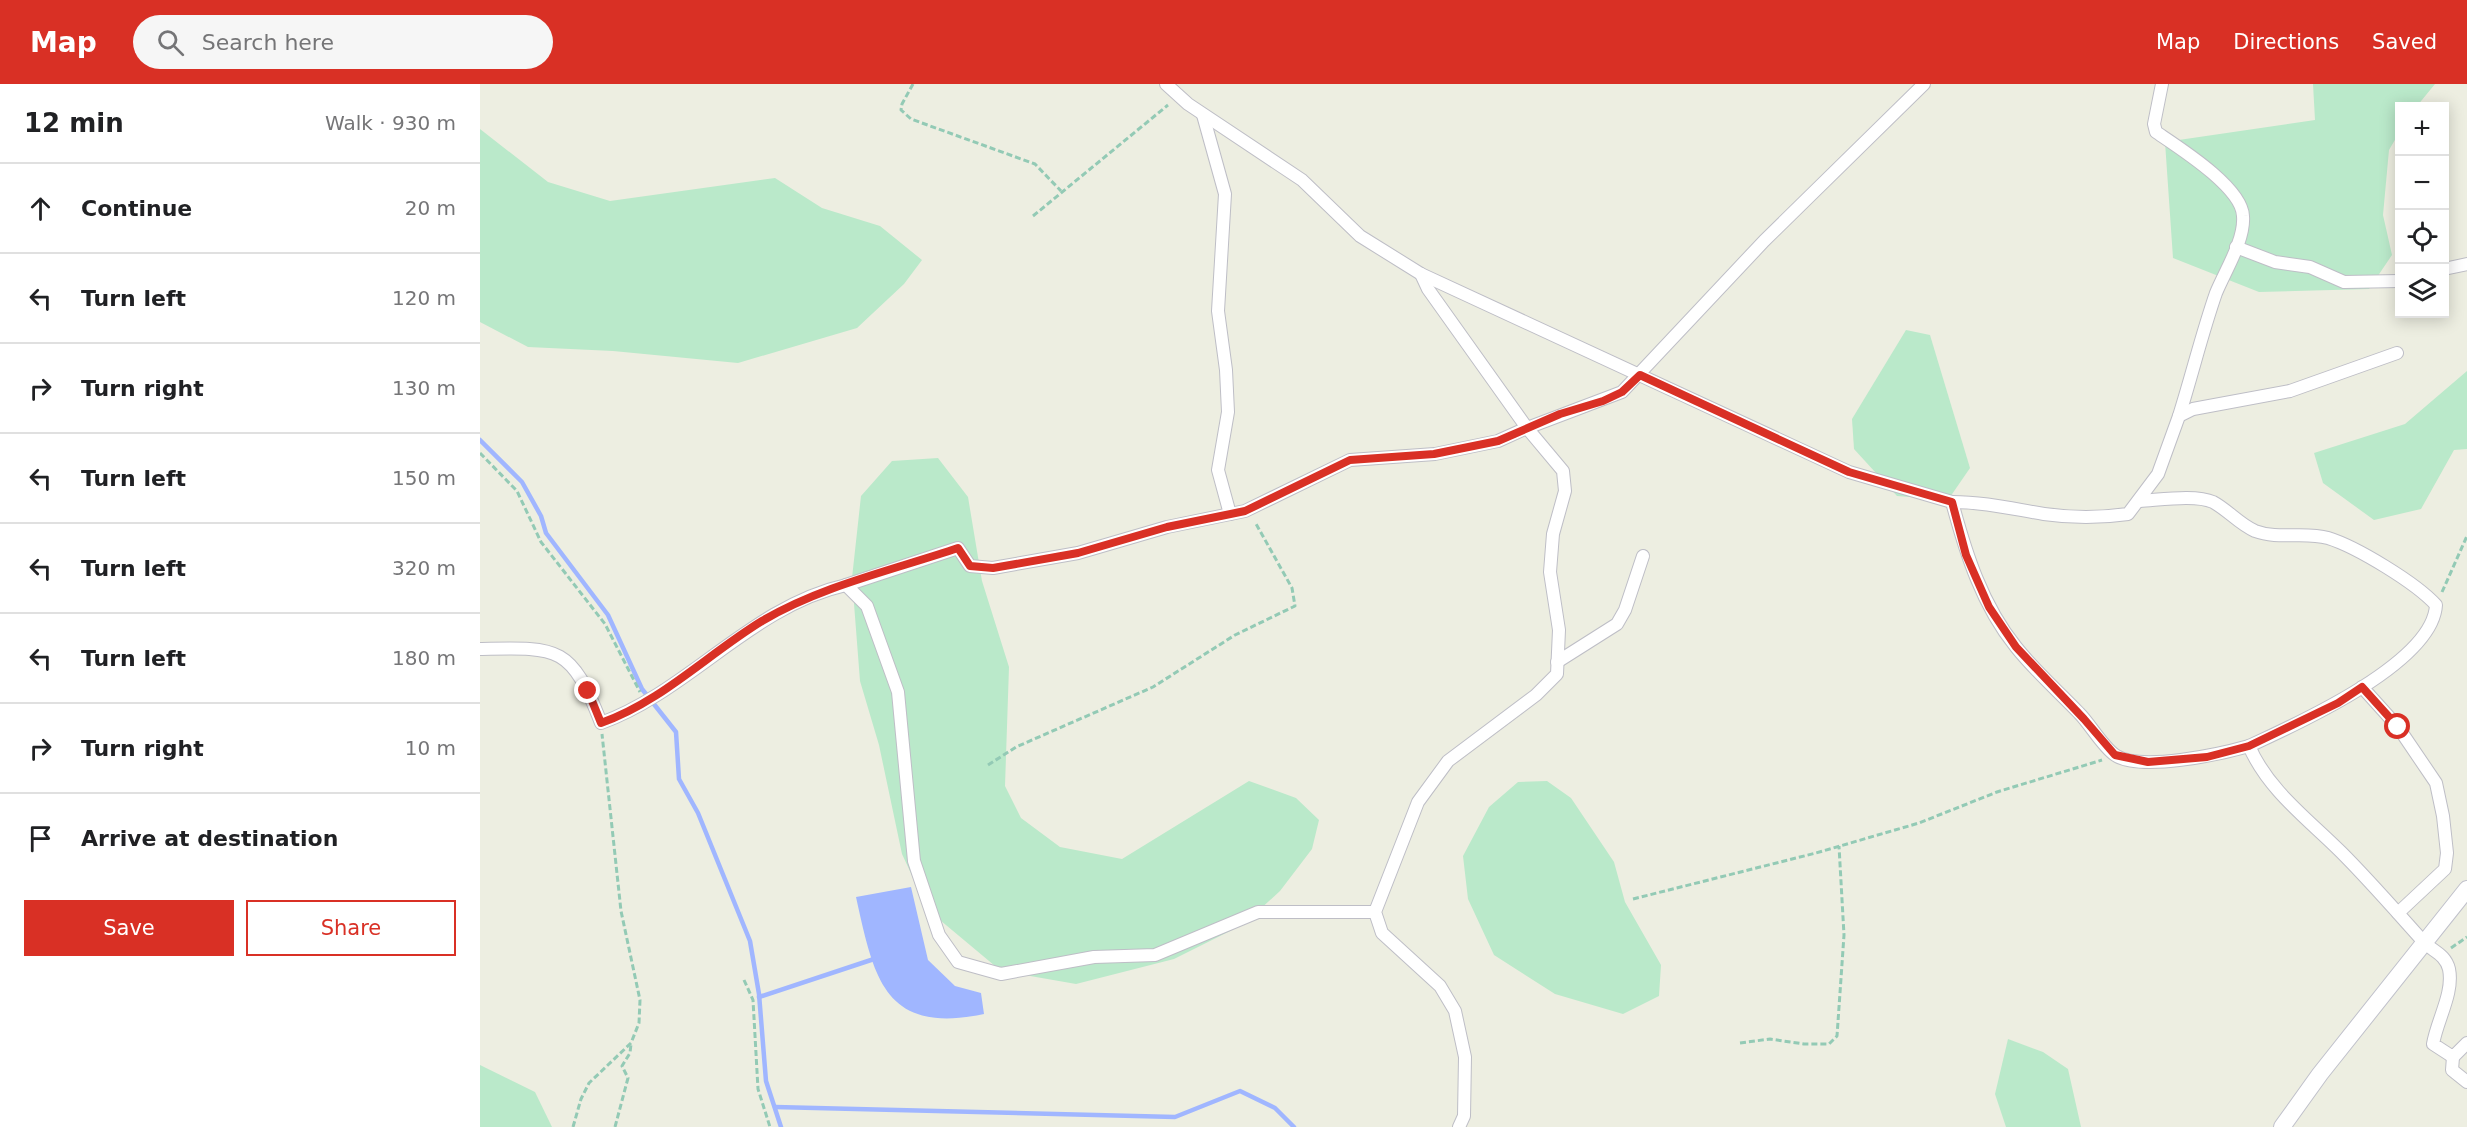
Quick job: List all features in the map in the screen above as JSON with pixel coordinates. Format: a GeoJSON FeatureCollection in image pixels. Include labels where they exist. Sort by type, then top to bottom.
{"type":"FeatureCollection","features":[{"type":"Feature","properties":{"kind":"street"},"geometry":{"type":"LineString","coordinates":[[1166,84],[1203,115],[1302,180],[1360,236],[1421,274],[1849,472],[1952,502],[1980,502],[2046,514],[2102,517],[2128,514],[2158,474],[2179,416],[2216,293],[2236,247],[2243,215],[2235,196],[2191,155],[2156,132],[2154,124],[2162,84]]}},
{"type":"Feature","properties":{"kind":"street"},"geometry":{"type":"LineString","coordinates":[[480,649],[533,649],[562,656],[577,671],[601,723],[624,715],[762,621],[798,603],[958,548],[970,566],[993,568],[1078,553],[1167,527],[1248,510],[1350,460],[1434,454],[1498,441],[1560,414],[1603,401],[1622,392],[1640,375],[1764,241],[1924,84]]}},
{"type":"Feature","properties":{"kind":"street"},"geometry":{"type":"LineString","coordinates":[[1203,115],[1225,194],[1218,311],[1226,370],[1228,412],[1218,470],[1230,514]]}},
{"type":"Feature","properties":{"kind":"street"},"geometry":{"type":"LineString","coordinates":[[2236,247],[2275,262],[2310,267],[2344,282],[2395,281]]}},
{"type":"Feature","properties":{"kind":"street"},"geometry":{"type":"LineString","coordinates":[[2449,268],[2467,264]]}},
{"type":"Feature","properties":{"kind":"street"},"geometry":{"type":"LineString","coordinates":[[1421,274],[1428,289],[1527,428],[1563,471],[1565,491],[1553,534],[1550,572],[1559,630],[1557,674],[1536,695],[1448,760],[1418,802],[1375,912],[1382,933],[1440,986],[1455,1011],[1466,1057],[1464,1116],[1459,1127]]}},
{"type":"Feature","properties":{"kind":"street"},"geometry":{"type":"LineString","coordinates":[[2179,416],[2193,409],[2290,391],[2397,353]]}},
{"type":"Feature","properties":{"kind":"street"},"geometry":{"type":"LineString","coordinates":[[1952,502],[1966,555],[1989,607],[2016,647],[2115,755],[2148,762],[2207,757],[2249,746],[2338,703],[2393,667],[2426,633],[2436,617],[2436,605],[2427,595],[2370,558],[2326,537],[2279,537],[2254,531],[2212,501],[2180,498],[2140,501]]}},
{"type":"Feature","properties":{"kind":"street"},"geometry":{"type":"LineString","coordinates":[[1557,662],[1617,624],[1625,610],[1643,556]]}},
{"type":"Feature","properties":{"kind":"street"},"geometry":{"type":"LineString","coordinates":[[846,585],[867,606],[898,692],[914,861],[939,935],[958,962],[1001,974],[1094,957],[1155,955],[1258,912],[1375,912]]}},
{"type":"Feature","properties":{"kind":"street"},"geometry":{"type":"LineString","coordinates":[[2362,687],[2398,727],[2436,783],[2443,816],[2447,853],[2445,869],[2398,913]]}},
{"type":"Feature","properties":{"kind":"street"},"geometry":{"type":"LineString","coordinates":[[2249,746],[2258,766],[2282,796],[2373,884],[2424,943],[2441,954],[2448,966],[2451,984],[2441,1010],[2433,1044],[2453,1057]]}},
{"type":"Feature","properties":{"kind":"street"},"geometry":{"type":"LineString","coordinates":[[2282,1127],[2320,1074],[2467,889]]}},
{"type":"Feature","properties":{"kind":"street"},"geometry":{"type":"LineString","coordinates":[[2467,1043],[2453,1057],[2452,1070],[2467,1082]]}},
{"type":"Feature","properties":{"kind":"path"},"geometry":{"type":"LineString","coordinates":[[913,84],[901,110],[911,119],[1035,164],[1061,191]]}},
{"type":"Feature","properties":{"kind":"path"},"geometry":{"type":"LineString","coordinates":[[1033,216],[1179,96]]}},
{"type":"Feature","properties":{"kind":"path"},"geometry":{"type":"LineString","coordinates":[[480,453],[517,491],[541,542],[605,624],[645,702]]}},
{"type":"Feature","properties":{"kind":"path"},"geometry":{"type":"LineString","coordinates":[[988,765],[1025,742],[1153,687],[1234,635],[1295,606],[1292,588],[1248,510]]}},
{"type":"Feature","properties":{"kind":"path"},"geometry":{"type":"LineString","coordinates":[[2436,605],[2467,536]]}},
{"type":"Feature","properties":{"kind":"path"},"geometry":{"type":"LineString","coordinates":[[601,723],[621,911],[640,1000],[639,1023],[631,1043],[630,1053],[622,1066],[628,1078],[615,1127]]}},
{"type":"Feature","properties":{"kind":"path"},"geometry":{"type":"LineString","coordinates":[[1634,899],[1919,823],[1997,792],[2115,755]]}},
{"type":"Feature","properties":{"kind":"path"},"geometry":{"type":"LineString","coordinates":[[1740,1043],[1770,1039],[1804,1044],[1829,1044],[1837,1036],[1844,935],[1839,846]]}},
{"type":"Feature","properties":{"kind":"path"},"geometry":{"type":"LineString","coordinates":[[2441,954],[2467,937]]}},
{"type":"Feature","properties":{"kind":"path"},"geometry":{"type":"LineString","coordinates":[[744,980],[753,1000],[758,1089],[770,1127]]}},
{"type":"Feature","properties":{"kind":"path"},"geometry":{"type":"LineString","coordinates":[[573,1127],[581,1099],[589,1083],[631,1043]]}},
{"type":"Feature","properties":{"kind":"green space"},"geometry":{"type":"Polygon","coordinates":[[[2313,84],[2435,84],[2420,102],[2395,102],[2395,140],[2389,150],[2383,215],[2392,255],[2369,289],[2259,292],[2173,258],[2165,142],[2315,120],[2313,84]]]}},
{"type":"Feature","properties":{"kind":"green space"},"geometry":{"type":"Polygon","coordinates":[[[480,129],[548,182],[610,201],[775,178],[822,208],[880,226],[922,260],[904,284],[857,328],[738,363],[613,351],[528,347],[480,322],[480,129]]]}},
{"type":"Feature","properties":{"kind":"green space"},"geometry":{"type":"Polygon","coordinates":[[[1906,330],[1930,335],[1970,468],[1948,500],[1897,496],[1854,449],[1852,419],[1906,330]]]}},
{"type":"Feature","properties":{"kind":"green space"},"geometry":{"type":"Polygon","coordinates":[[[2467,371],[2467,449],[2454,450],[2421,509],[2374,520],[2323,483],[2314,453],[2405,424],[2467,371]]]}},
{"type":"Feature","properties":{"kind":"green space"},"geometry":{"type":"Polygon","coordinates":[[[938,458],[968,497],[982,581],[1009,667],[1005,786],[1021,818],[1060,847],[1122,859],[1249,781],[1296,798],[1319,820],[1312,849],[1280,891],[1244,924],[1174,959],[1076,984],[1001,971],[928,910],[902,854],[879,745],[860,681],[852,578],[861,496],[892,461],[938,458]]]}},
{"type":"Feature","properties":{"kind":"green space"},"geometry":{"type":"Polygon","coordinates":[[[1547,781],[1571,798],[1614,862],[1625,902],[1661,965],[1659,996],[1623,1014],[1555,994],[1494,955],[1468,899],[1463,856],[1489,807],[1518,782],[1547,781]]]}},
{"type":"Feature","properties":{"kind":"green space"},"geometry":{"type":"Polygon","coordinates":[[[2008,1039],[2043,1052],[2068,1069],[2081,1127],[2006,1127],[1995,1094],[2008,1039]]]}},
{"type":"Feature","properties":{"kind":"green space"},"geometry":{"type":"Polygon","coordinates":[[[480,1065],[535,1092],[552,1127],[480,1127],[480,1065]]]}},
{"type":"Feature","properties":{"kind":"water"},"geometry":{"type":"Polygon","coordinates":[[[911,887],[928,960],[955,986],[981,993],[984,1014],[951,1018],[924,1016],[904,1008],[889,994],[878,975],[856,897],[911,887]]]}},
{"type":"Feature","properties":{"kind":"waterway"},"geometry":{"type":"LineString","coordinates":[[480,440],[522,482],[541,516],[546,533],[608,615],[642,689],[676,732],[679,779],[698,813],[750,941],[759,994],[766,1081],[781,1127]]}},
{"type":"Feature","properties":{"kind":"waterway"},"geometry":{"type":"LineString","coordinates":[[759,997],[874,959]]}},
{"type":"Feature","properties":{"kind":"waterway"},"geometry":{"type":"LineString","coordinates":[[775,1107],[1175,1117],[1240,1091],[1275,1108],[1294,1127]]}},
{"type":"Feature","properties":{"kind":"route"},"geometry":{"type":"LineString","coordinates":[[588,691],[601,723],[624,715],[645,702],[762,621],[836,588],[958,548],[970,566],[993,568],[1078,553],[1167,527],[1245,511],[1350,460],[1434,454],[1498,441],[1560,414],[1603,401],[1622,392],[1640,375],[1849,472],[1952,502],[1966,555],[1989,607],[2016,647],[2115,755],[2148,762],[2207,757],[2249,746],[2338,703],[2362,687],[2398,727]]}}]}
